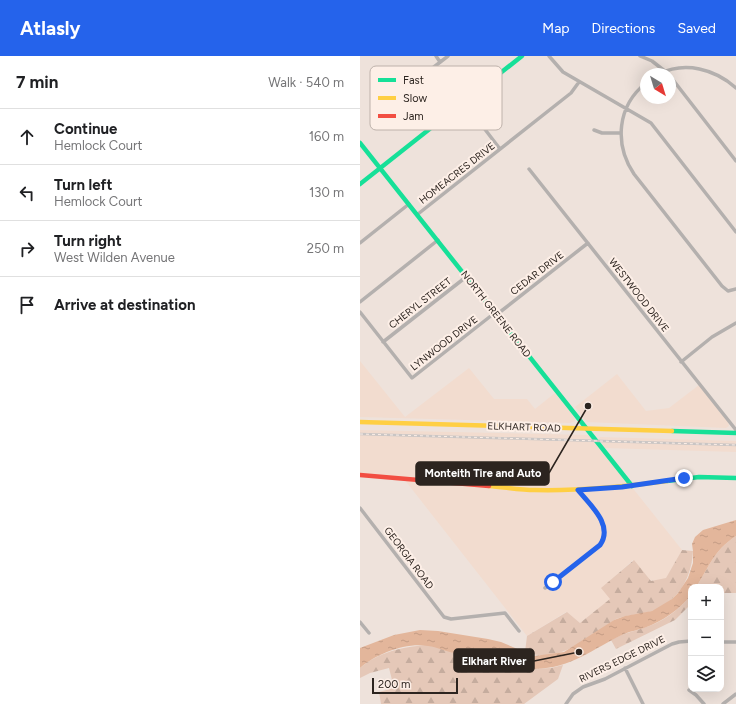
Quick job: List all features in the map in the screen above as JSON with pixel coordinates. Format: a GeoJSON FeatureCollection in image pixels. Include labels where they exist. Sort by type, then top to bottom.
{"type":"FeatureCollection","features":[{"type":"Feature","properties":{"kind":"main road"},"geometry":{"type":"LineString","coordinates":[[502,72],[522,56]]}},
{"type":"Feature","properties":{"kind":"main road"},"geometry":{"type":"LineString","coordinates":[[360,184],[428,130]]}},
{"type":"Feature","properties":{"kind":"main road","name":"NORTH GREENE ROAD"},"geometry":{"type":"LineString","coordinates":[[360,143],[418,214],[466,277],[632,486]]}},
{"type":"Feature","properties":{"kind":"main road","name":"ELKHART ROAD"},"geometry":{"type":"LineString","coordinates":[[360,422],[736,432]]}},
{"type":"Feature","properties":{"kind":"main road"},"geometry":{"type":"LineString","coordinates":[[360,476],[516,490],[578,490],[632,486],[700,477],[736,478]]}},
{"type":"Feature","properties":{"kind":"street"},"geometry":{"type":"LineString","coordinates":[[436,56],[440,62]]}},
{"type":"Feature","properties":{"kind":"street"},"geometry":{"type":"LineString","coordinates":[[435,66],[448,56]]}},
{"type":"Feature","properties":{"kind":"street"},"geometry":{"type":"LineString","coordinates":[[549,56],[560,70],[653,126],[736,232]]}},
{"type":"Feature","properties":{"kind":"street"},"geometry":{"type":"LineString","coordinates":[[640,56],[652,61],[661,68]]}},
{"type":"Feature","properties":{"kind":"street"},"geometry":{"type":"LineString","coordinates":[[676,70],[680,68],[701,69],[719,75],[736,88]]}},
{"type":"Feature","properties":{"kind":"street","name":"HOMEACRES DRIVE"},"geometry":{"type":"LineString","coordinates":[[418,214],[571,93],[579,82]]}},
{"type":"Feature","properties":{"kind":"street"},"geometry":{"type":"LineString","coordinates":[[676,84],[736,161]]}},
{"type":"Feature","properties":{"kind":"street"},"geometry":{"type":"LineString","coordinates":[[640,89],[632,98],[622,121],[620,133],[622,149],[627,163],[722,286],[728,291],[736,289]]}},
{"type":"Feature","properties":{"kind":"street"},"geometry":{"type":"LineString","coordinates":[[485,130],[500,149]]}},
{"type":"Feature","properties":{"kind":"street"},"geometry":{"type":"LineString","coordinates":[[594,130],[602,133],[620,133]]}},
{"type":"Feature","properties":{"kind":"street","name":"WESTWOOD DRIVE"},"geometry":{"type":"LineString","coordinates":[[529,169],[736,432]]}},
{"type":"Feature","properties":{"kind":"street"},"geometry":{"type":"LineString","coordinates":[[360,243],[409,204]]}},
{"type":"Feature","properties":{"kind":"street"},"geometry":{"type":"LineString","coordinates":[[360,302],[438,240]]}},
{"type":"Feature","properties":{"kind":"street","name":"CEDAR DRIVE"},"geometry":{"type":"LineString","coordinates":[[496,314],[588,243]]}},
{"type":"Feature","properties":{"kind":"street","name":"CHERYL STREET"},"geometry":{"type":"LineString","coordinates":[[383,342],[466,277]]}},
{"type":"Feature","properties":{"kind":"street","name":"LYNWOOD DRIVE"},"geometry":{"type":"LineString","coordinates":[[360,312],[412,378],[492,315],[496,314]]}},
{"type":"Feature","properties":{"kind":"street"},"geometry":{"type":"LineString","coordinates":[[682,362],[712,337],[736,323]]}},
{"type":"Feature","properties":{"kind":"street"},"geometry":{"type":"LineString","coordinates":[[545,588],[600,545],[604,538],[605,530],[603,523],[578,490]]}},
{"type":"Feature","properties":{"kind":"street","name":"GEORGIA ROAD"},"geometry":{"type":"LineString","coordinates":[[360,508],[442,615],[451,619],[505,613],[519,631]]}},
{"type":"Feature","properties":{"kind":"street"},"geometry":{"type":"LineString","coordinates":[[360,622],[369,633]]}},
{"type":"Feature","properties":{"kind":"street","name":"RIVERS EDGE DRIVE"},"geometry":{"type":"LineString","coordinates":[[566,704],[573,694],[583,687],[605,679],[672,644],[688,641]]}},
{"type":"Feature","properties":{"kind":"street"},"geometry":{"type":"LineString","coordinates":[[724,642],[736,642]]}},
{"type":"Feature","properties":{"kind":"street"},"geometry":{"type":"LineString","coordinates":[[625,668],[643,704]]}},
{"type":"Feature","properties":{"kind":"street"},"geometry":{"type":"LineString","coordinates":[[692,692],[704,704]]}},
{"type":"Feature","properties":{"kind":"street"},"geometry":{"type":"LineString","coordinates":[[723,704],[736,694]]}},
{"type":"Feature","properties":{"kind":"shaded area"},"geometry":{"type":"Polygon","coordinates":[[[360,361],[405,417],[469,368],[494,399],[527,399],[535,409],[555,393],[574,417],[575,421],[570,423],[360,417],[360,361]]]}},
{"type":"Feature","properties":{"kind":"shaded area"},"geometry":{"type":"Polygon","coordinates":[[[617,374],[646,411],[669,408],[699,385],[728,422],[729,426],[726,428],[587,422],[575,407],[617,374]]]}},
{"type":"Feature","properties":{"kind":"shaded area"},"geometry":{"type":"Polygon","coordinates":[[[360,430],[590,436],[682,550],[666,579],[651,581],[633,560],[602,588],[611,599],[580,623],[566,612],[527,636],[404,479],[360,475],[360,430]]]}},
{"type":"Feature","properties":{"kind":"shaded area"},"geometry":{"type":"Polygon","coordinates":[[[600,437],[736,441],[736,452],[605,448],[599,439],[600,437]]]}},
{"type":"Feature","properties":{"kind":"green space"},"geometry":{"type":"Polygon","coordinates":[[[736,536],[736,593],[724,593],[724,584],[698,584],[717,553],[736,536]]]}},
{"type":"Feature","properties":{"kind":"green space"},"geometry":{"type":"Polygon","coordinates":[[[682,550],[693,551],[688,577],[678,593],[663,606],[648,612],[616,619],[576,646],[557,653],[536,655],[525,652],[527,636],[567,612],[580,623],[610,599],[601,588],[634,560],[651,581],[666,578],[682,550]]]}},
{"type":"Feature","properties":{"kind":"green space"},"geometry":{"type":"Polygon","coordinates":[[[688,598],[688,607],[675,620],[616,649],[611,640],[657,623],[681,606],[688,598]]]}},
{"type":"Feature","properties":{"kind":"green space"},"geometry":{"type":"Polygon","coordinates":[[[426,645],[442,648],[454,653],[480,655],[532,669],[551,668],[563,665],[558,679],[524,704],[381,704],[379,692],[394,688],[389,668],[370,673],[360,678],[360,668],[367,662],[391,651],[426,645]]]}},
{"type":"Feature","properties":{"kind":"water"},"geometry":{"type":"Polygon","coordinates":[[[736,520],[736,536],[717,553],[698,584],[688,584],[688,598],[676,610],[658,622],[624,634],[581,657],[548,668],[531,669],[496,659],[459,654],[419,645],[392,650],[374,658],[360,668],[360,648],[394,635],[420,630],[438,631],[488,639],[501,642],[534,656],[564,652],[614,620],[625,616],[652,611],[672,599],[688,578],[693,563],[692,544],[695,537],[703,530],[736,520]]]}},
{"type":"Feature","properties":{"kind":"railway"},"geometry":{"type":"LineString","coordinates":[[360,434],[736,445]]}},
{"type":"Feature","properties":{"kind":"traffic: fast"},"geometry":{"type":"LineString","coordinates":[[502,72],[522,56]]}},
{"type":"Feature","properties":{"kind":"traffic: fast"},"geometry":{"type":"LineString","coordinates":[[360,184],[428,130]]}},
{"type":"Feature","properties":{"kind":"traffic: fast"},"geometry":{"type":"LineString","coordinates":[[360,143],[632,486]]}},
{"type":"Feature","properties":{"kind":"traffic: fast"},"geometry":{"type":"LineString","coordinates":[[672,431],[736,433]]}},
{"type":"Feature","properties":{"kind":"traffic: fast"},"geometry":{"type":"LineString","coordinates":[[667,481],[699,477],[736,478]]}},
{"type":"Feature","properties":{"kind":"traffic: slow"},"geometry":{"type":"LineString","coordinates":[[360,422],[672,431]]}},
{"type":"Feature","properties":{"kind":"traffic: slow"},"geometry":{"type":"LineString","coordinates":[[489,486],[529,490],[568,490],[618,487],[667,481]]}},
{"type":"Feature","properties":{"kind":"traffic: jam"},"geometry":{"type":"LineString","coordinates":[[360,475],[489,486]]}},
{"type":"Feature","properties":{"kind":"place","name":"Monteith Tire and Auto"},"geometry":{"type":"Point","coordinates":[588,406]}},
{"type":"Feature","properties":{"kind":"place","name":"Elkhart River"},"geometry":{"type":"Point","coordinates":[579,652]}},
{"type":"Feature","properties":{"kind":"route"},"geometry":{"type":"LineString","coordinates":[[553,582],[600,545],[604,538],[605,530],[603,523],[578,490],[622,487],[684,478]]}}]}
